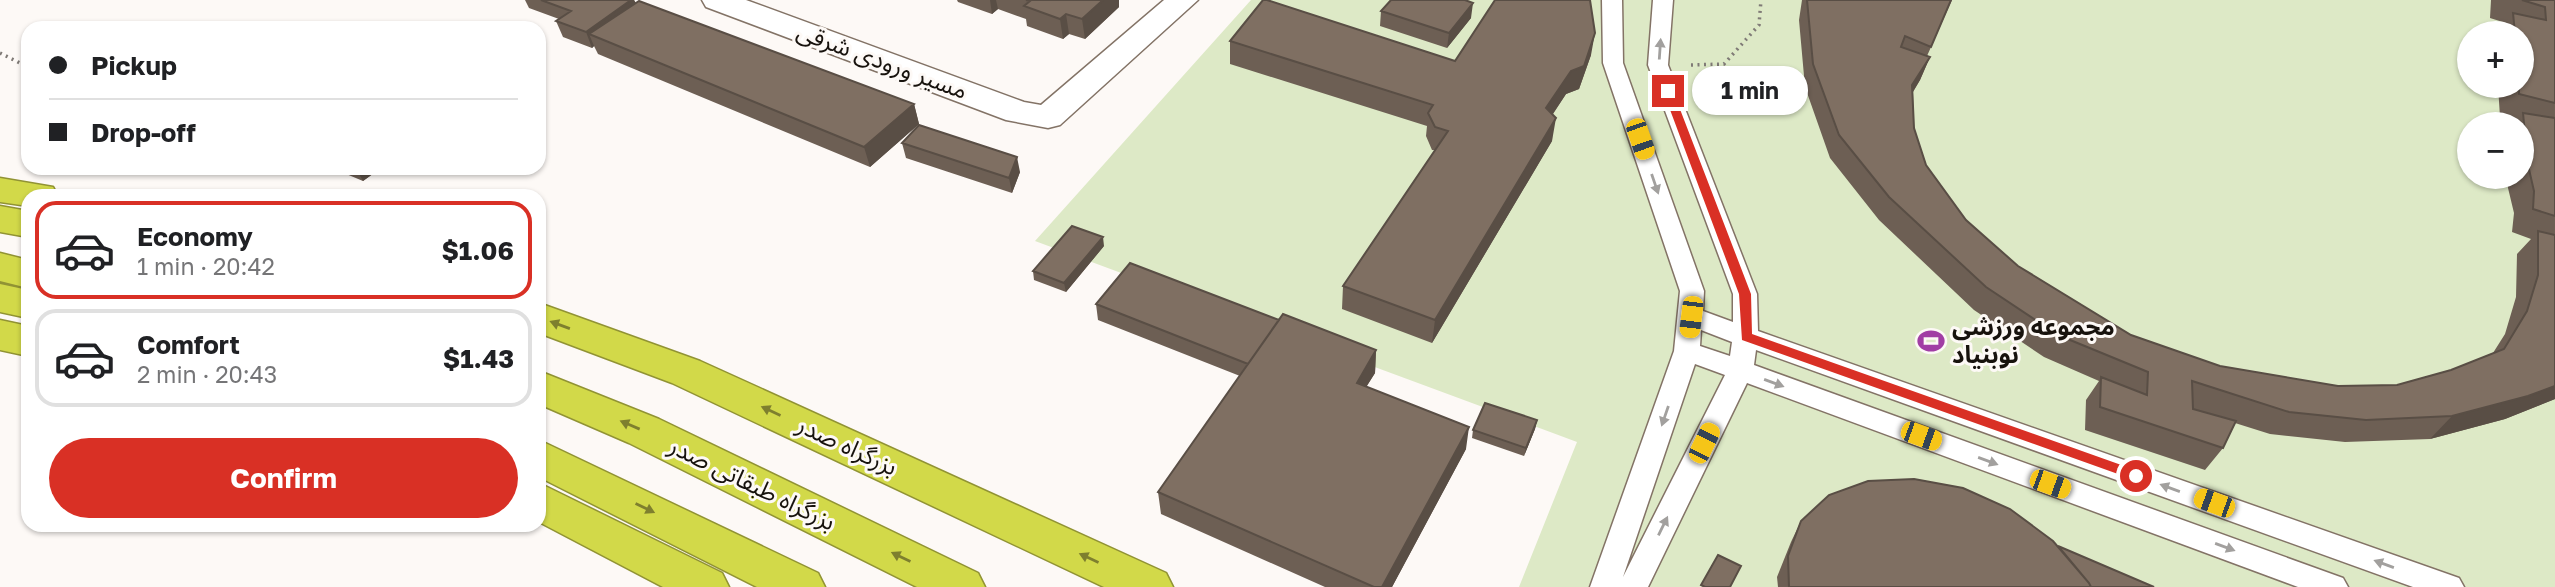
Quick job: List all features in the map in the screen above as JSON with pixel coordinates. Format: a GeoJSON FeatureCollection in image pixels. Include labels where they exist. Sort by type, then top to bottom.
{"type":"FeatureCollection","features":[{"type":"Feature","properties":{"kind":"highway"},"geometry":{"type":"LineString","coordinates":[[0,190],[21,193]]}},
{"type":"Feature","properties":{"kind":"highway"},"geometry":{"type":"LineString","coordinates":[[0,219],[21,223]]}},
{"type":"Feature","properties":{"kind":"highway"},"geometry":{"type":"LineString","coordinates":[[0,267],[21,272]]}},
{"type":"Feature","properties":{"kind":"highway"},"geometry":{"type":"LineString","coordinates":[[0,298],[21,302]]}},
{"type":"Feature","properties":{"kind":"highway","name":"بزرگراه صدر"},"geometry":{"type":"LineString","coordinates":[[546,321],[687,372],[1150,587]]}},
{"type":"Feature","properties":{"kind":"highway"},"geometry":{"type":"LineString","coordinates":[[0,335],[21,340]]}},
{"type":"Feature","properties":{"kind":"highway","name":"بزرگراه طبقاتی صدر"},"geometry":{"type":"LineString","coordinates":[[546,390],[644,431],[962,587]]}},
{"type":"Feature","properties":{"kind":"highway"},"geometry":{"type":"LineString","coordinates":[[546,460],[802,587]]}},
{"type":"Feature","properties":{"kind":"highway"},"geometry":{"type":"LineString","coordinates":[[546,505],[706,587]]}},
{"type":"Feature","properties":{"kind":"street","name":"مسیر ورودی شرقی"},"geometry":{"type":"LineString","coordinates":[[717,0],[1018,112],[1048,117],[1183,0]]}},
{"type":"Feature","properties":{"kind":"lane"},"geometry":{"type":"LineString","coordinates":[[1605,587],[1687,351],[1692,290],[1613,63],[1612,0]]}},
{"type":"Feature","properties":{"kind":"lane"},"geometry":{"type":"LineString","coordinates":[[1633,587],[1740,371],[1746,337],[1745,294],[1658,65],[1663,0]]}},
{"type":"Feature","properties":{"kind":"lane"},"geometry":{"type":"LineString","coordinates":[[1691,317],[2449,587]]}},
{"type":"Feature","properties":{"kind":"lane"},"geometry":{"type":"LineString","coordinates":[[1687,351],[2333,587]]}},
{"type":"Feature","properties":{"kind":"path"},"geometry":{"type":"LineString","coordinates":[[1658,65],[1724,65],[1759,25],[1761,0]]}},
{"type":"Feature","properties":{"kind":"path"},"geometry":{"type":"LineString","coordinates":[[0,53],[21,64]]}},
{"type":"Feature","properties":{"kind":"green space","name":"مجموعه ورزشی نوبنیاد"},"geometry":{"type":"Polygon","coordinates":[[[1251,0],[2555,0],[2555,587],[1519,587],[1577,442],[1035,241],[1251,0]]]}},
{"type":"Feature","properties":{"kind":"building"},"geometry":{"type":"Polygon","coordinates":[[[541,0],[631,0],[586,32],[556,21],[571,11],[541,0]]]}},
{"type":"Feature","properties":{"kind":"building"},"geometry":{"type":"Polygon","coordinates":[[[1026,0],[1103,0],[1082,19],[1066,14],[1060,19],[1024,6],[1030,1],[1026,0]]]}},
{"type":"Feature","properties":{"kind":"building"},"geometry":{"type":"Polygon","coordinates":[[[1263,0],[1455,61],[1495,0],[1590,0],[1595,33],[1584,66],[1571,71],[1546,108],[1556,118],[1435,320],[1343,286],[1448,131],[1435,127],[1428,113],[1433,105],[1230,41],[1263,0]]]}},
{"type":"Feature","properties":{"kind":"building"},"geometry":{"type":"Polygon","coordinates":[[[1391,0],[1465,0],[1473,3],[1449,33],[1381,11],[1391,0]]]}},
{"type":"Feature","properties":{"kind":"building"},"geometry":{"type":"Polygon","coordinates":[[[1807,0],[1951,0],[1931,47],[1905,36],[1901,47],[1930,57],[1912,85],[1914,128],[1926,165],[1966,220],[2018,266],[2131,335],[2220,366],[2338,386],[2397,385],[2451,370],[2504,349],[2527,311],[2538,275],[2538,231],[2555,235],[2555,386],[2452,416],[2366,420],[2289,412],[2192,381],[2193,409],[2236,421],[2223,448],[2100,407],[2101,377],[2147,395],[2148,372],[2058,335],[1986,287],[1889,197],[1839,135],[1813,64],[1807,0]]]}},
{"type":"Feature","properties":{"kind":"building"},"geometry":{"type":"Polygon","coordinates":[[[2522,0],[2555,0],[2555,103],[2534,98],[2534,21],[2514,21],[2513,13],[2546,20],[2545,7],[2522,0]]]}},
{"type":"Feature","properties":{"kind":"building"},"geometry":{"type":"Polygon","coordinates":[[[639,1],[914,104],[864,147],[589,34],[639,1]]]}},
{"type":"Feature","properties":{"kind":"building"},"geometry":{"type":"Polygon","coordinates":[[[2534,115],[2555,118],[2555,216],[2533,209],[2534,115]]]}},
{"type":"Feature","properties":{"kind":"building"},"geometry":{"type":"Polygon","coordinates":[[[919,125],[1017,157],[1009,178],[902,143],[919,125]]]}},
{"type":"Feature","properties":{"kind":"building"},"geometry":{"type":"Polygon","coordinates":[[[1072,226],[1103,237],[1064,283],[1033,271],[1072,226]]]}},
{"type":"Feature","properties":{"kind":"building"},"geometry":{"type":"Polygon","coordinates":[[[1130,263],[1279,320],[1248,364],[1096,304],[1130,263]]]}},
{"type":"Feature","properties":{"kind":"building"},"geometry":{"type":"Polygon","coordinates":[[[1283,314],[1376,350],[1357,383],[1469,427],[1382,587],[1374,587],[1158,492],[1283,314]]]}},
{"type":"Feature","properties":{"kind":"building"},"geometry":{"type":"Polygon","coordinates":[[[1485,403],[1537,420],[1526,448],[1473,430],[1485,403]]]}},
{"type":"Feature","properties":{"kind":"building"},"geometry":{"type":"Polygon","coordinates":[[[1914,479],[1963,488],[2010,509],[2053,541],[2091,587],[1789,587],[1788,556],[1801,521],[1829,495],[1868,481],[1914,479]]]}},
{"type":"Feature","properties":{"kind":"building"},"geometry":{"type":"Polygon","coordinates":[[[2058,546],[2154,587],[2091,587],[2058,546]]]}},
{"type":"Feature","properties":{"kind":"building"},"geometry":{"type":"Polygon","coordinates":[[[1718,555],[1741,566],[1730,587],[1705,587],[1701,585],[1718,555]]]}},
{"type":"Feature","properties":{"kind":"place","name":"مجموعه ورزشی نوبنیاد"},"geometry":{"type":"Point","coordinates":[1931,341]}},
{"type":"Feature","properties":{"kind":"route"},"geometry":{"type":"LineString","coordinates":[[1668,91],[1745,294],[1746,337],[2136,476]]}}]}
